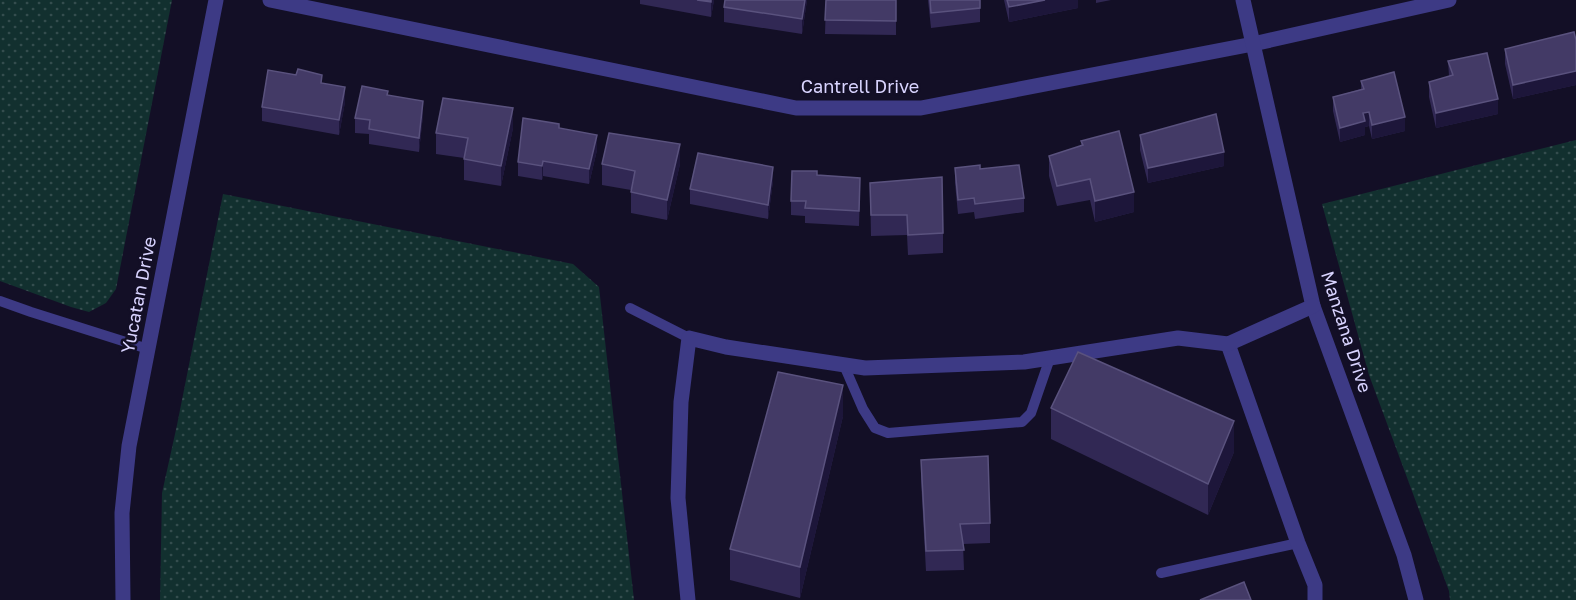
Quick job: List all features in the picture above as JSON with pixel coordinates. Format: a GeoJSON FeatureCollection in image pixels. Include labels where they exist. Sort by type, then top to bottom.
{"type":"FeatureCollection","features":[{"type":"Feature","properties":{"kind":"street","name":"Yucatan Drive"},"geometry":{"type":"LineString","coordinates":[[123,600],[122,513],[129,447],[216,0]]}},
{"type":"Feature","properties":{"kind":"street","name":"Cantrell Drive"},"geometry":{"type":"LineString","coordinates":[[270,0],[796,108],[921,108],[1253,44],[1449,0]]}},
{"type":"Feature","properties":{"kind":"street","name":"Manzana Drive"},"geometry":{"type":"LineString","coordinates":[[1243,0],[1313,306],[1404,555],[1416,600]]}},
{"type":"Feature","properties":{"kind":"street"},"geometry":{"type":"LineString","coordinates":[[688,600],[678,498],[681,402],[689,338],[726,347],[865,368],[1024,362],[1178,338],[1228,344],[1313,306]]}},
{"type":"Feature","properties":{"kind":"street"},"geometry":{"type":"LineString","coordinates":[[1228,344],[1315,585],[1315,600]]}},
{"type":"Feature","properties":{"kind":"lane"},"geometry":{"type":"LineString","coordinates":[[0,301],[148,349]]}},
{"type":"Feature","properties":{"kind":"lane"},"geometry":{"type":"LineString","coordinates":[[630,308],[689,338]]}},
{"type":"Feature","properties":{"kind":"lane"},"geometry":{"type":"LineString","coordinates":[[843,363],[863,409],[875,428],[888,433],[1022,422],[1031,413],[1050,358]]}},
{"type":"Feature","properties":{"kind":"lane"},"geometry":{"type":"LineString","coordinates":[[1161,573],[1299,543]]}},
{"type":"Feature","properties":{"kind":"green space"},"geometry":{"type":"Polygon","coordinates":[[[0,0],[172,0],[116,289],[106,303],[89,312],[0,281],[0,0]]]}},
{"type":"Feature","properties":{"kind":"green space"},"geometry":{"type":"Polygon","coordinates":[[[1576,140],[1576,600],[1450,600],[1449,591],[1369,375],[1322,204],[1576,140]]]}},
{"type":"Feature","properties":{"kind":"green space"},"geometry":{"type":"Polygon","coordinates":[[[223,194],[573,264],[599,287],[634,600],[160,600],[162,493],[223,194]]]}},
{"type":"Feature","properties":{"kind":"building"},"geometry":{"type":"Polygon","coordinates":[[[725,0],[805,0],[802,19],[724,7],[725,0]]]}},
{"type":"Feature","properties":{"kind":"building"},"geometry":{"type":"Polygon","coordinates":[[[826,0],[896,0],[896,21],[825,20],[826,0]]]}},
{"type":"Feature","properties":{"kind":"building"},"geometry":{"type":"Polygon","coordinates":[[[930,0],[980,0],[980,8],[931,13],[930,0]]]}},
{"type":"Feature","properties":{"kind":"building"},"geometry":{"type":"Polygon","coordinates":[[[1007,0],[1045,0],[1009,7],[1007,0]]]}},
{"type":"Feature","properties":{"kind":"building"},"geometry":{"type":"Polygon","coordinates":[[[1574,32],[1576,71],[1513,85],[1505,49],[1574,32]]]}},
{"type":"Feature","properties":{"kind":"building"},"geometry":{"type":"Polygon","coordinates":[[[1487,53],[1498,99],[1436,113],[1429,82],[1453,75],[1448,61],[1487,53]]]}},
{"type":"Feature","properties":{"kind":"building"},"geometry":{"type":"Polygon","coordinates":[[[298,69],[322,75],[321,83],[345,87],[339,120],[262,107],[268,70],[296,75],[298,69]]]}},
{"type":"Feature","properties":{"kind":"building"},"geometry":{"type":"Polygon","coordinates":[[[1394,72],[1405,117],[1372,125],[1369,112],[1363,113],[1365,121],[1340,128],[1333,97],[1364,89],[1361,81],[1394,72]]]}},
{"type":"Feature","properties":{"kind":"building"},"geometry":{"type":"Polygon","coordinates":[[[362,86],[388,91],[387,95],[423,101],[419,138],[369,129],[370,120],[355,118],[362,86]]]}},
{"type":"Feature","properties":{"kind":"building"},"geometry":{"type":"Polygon","coordinates":[[[443,98],[513,108],[501,166],[464,159],[468,138],[436,133],[443,98]]]}},
{"type":"Feature","properties":{"kind":"building"},"geometry":{"type":"Polygon","coordinates":[[[1216,114],[1224,152],[1148,168],[1140,135],[1216,114]]]}},
{"type":"Feature","properties":{"kind":"building"},"geometry":{"type":"Polygon","coordinates":[[[523,118],[559,124],[559,128],[597,135],[589,169],[543,161],[542,166],[518,162],[523,118]]]}},
{"type":"Feature","properties":{"kind":"building"},"geometry":{"type":"Polygon","coordinates":[[[1119,131],[1134,192],[1095,201],[1090,179],[1057,186],[1049,156],[1083,145],[1081,141],[1119,131]]]}},
{"type":"Feature","properties":{"kind":"building"},"geometry":{"type":"Polygon","coordinates":[[[609,133],[680,144],[667,200],[631,192],[635,171],[602,164],[609,133]]]}},
{"type":"Feature","properties":{"kind":"building"},"geometry":{"type":"Polygon","coordinates":[[[698,153],[773,167],[768,205],[690,189],[698,153]]]}},
{"type":"Feature","properties":{"kind":"building"},"geometry":{"type":"Polygon","coordinates":[[[980,165],[980,169],[1019,165],[1024,198],[975,204],[974,198],[958,200],[955,168],[980,165]]]}},
{"type":"Feature","properties":{"kind":"building"},"geometry":{"type":"Polygon","coordinates":[[[792,171],[817,171],[817,175],[860,178],[859,211],[805,208],[806,201],[791,201],[792,171]]]}},
{"type":"Feature","properties":{"kind":"building"},"geometry":{"type":"Polygon","coordinates":[[[942,177],[943,233],[908,235],[907,215],[871,215],[870,183],[942,177]]]}},
{"type":"Feature","properties":{"kind":"building"},"geometry":{"type":"Polygon","coordinates":[[[1078,352],[1234,421],[1208,484],[1051,408],[1078,352]]]}},
{"type":"Feature","properties":{"kind":"building"},"geometry":{"type":"Polygon","coordinates":[[[778,372],[843,385],[800,567],[730,549],[778,372]]]}},
{"type":"Feature","properties":{"kind":"building"},"geometry":{"type":"Polygon","coordinates":[[[988,456],[990,523],[960,524],[964,550],[926,551],[921,460],[988,456]]]}},
{"type":"Feature","properties":{"kind":"building"},"geometry":{"type":"Polygon","coordinates":[[[1244,582],[1251,600],[1200,600],[1244,582]]]}}]}
